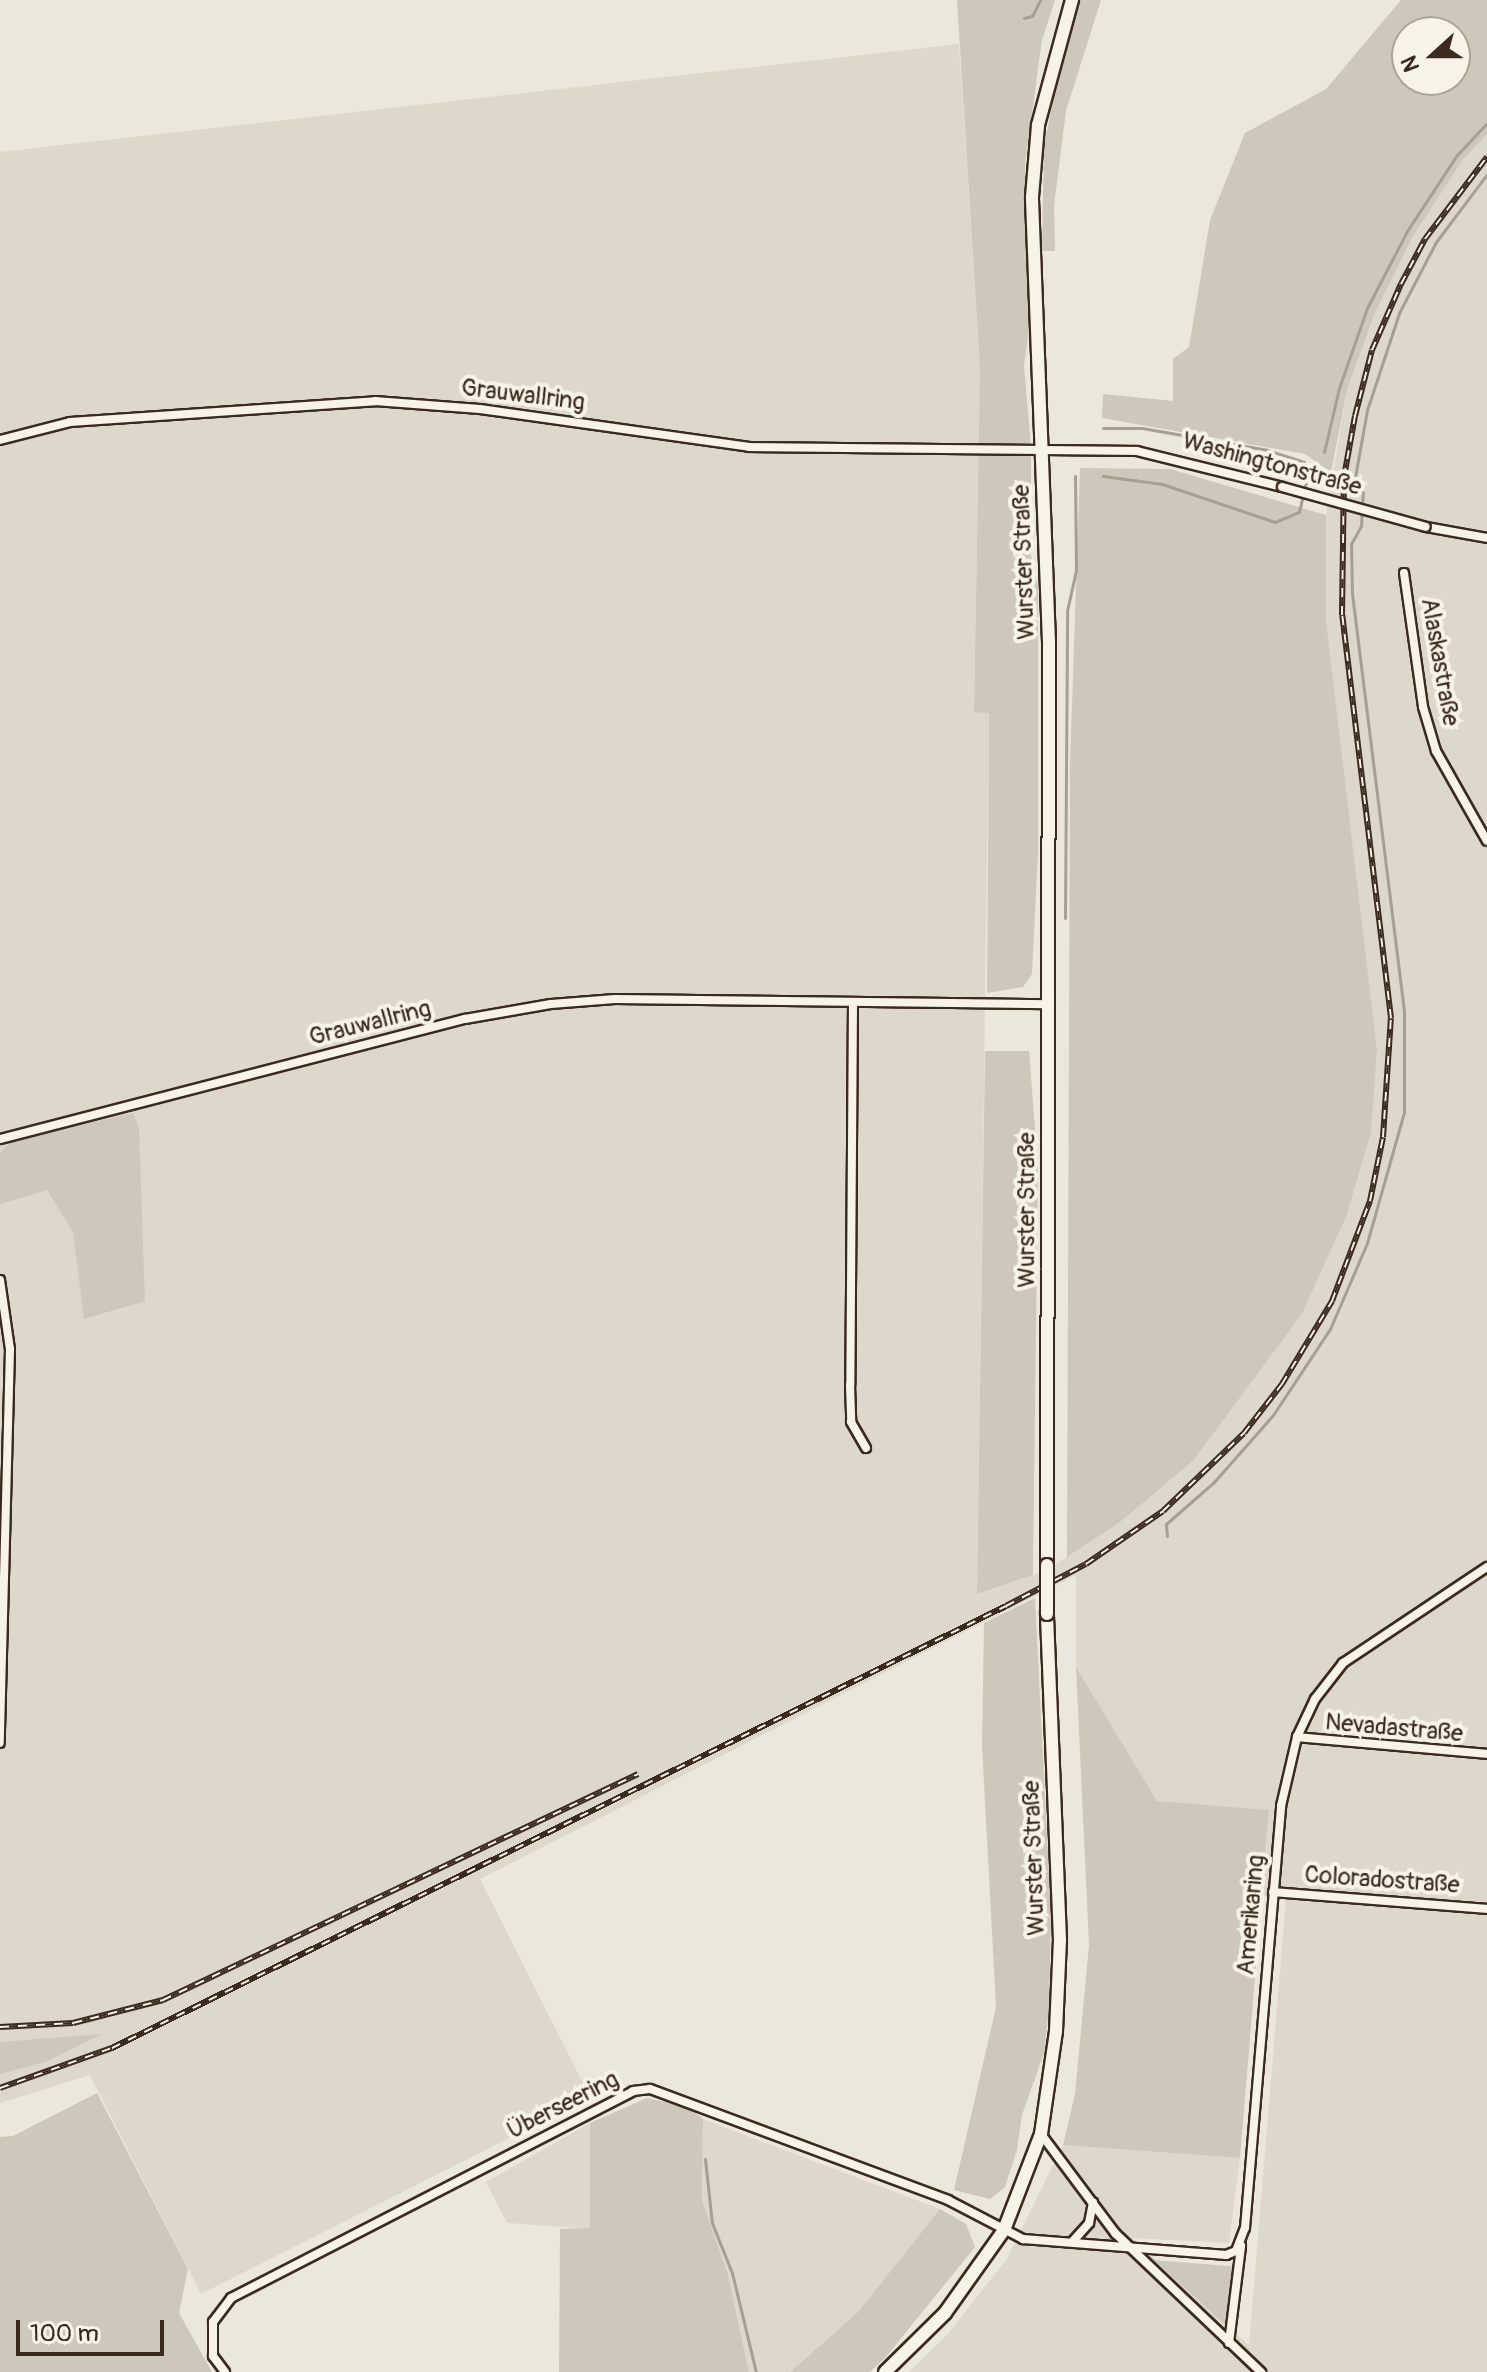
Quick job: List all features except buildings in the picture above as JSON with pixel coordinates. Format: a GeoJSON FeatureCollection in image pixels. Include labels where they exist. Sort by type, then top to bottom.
{"type":"FeatureCollection","features":[{"type":"Feature","properties":{"kind":"main road","name":"Wurster Straße"},"geometry":{"type":"LineString","coordinates":[[885,2372],[945,2313],[1004,2230],[1041,2134],[1055,2046],[1060,1940],[1047,1614],[1049,642],[1034,159],[1052,66],[1072,0]]}},
{"type":"Feature","properties":{"kind":"street","name":"Grauwallring"},"geometry":{"type":"LineString","coordinates":[[0,440],[70,422],[375,401],[467,408],[749,447],[1042,451]]}},
{"type":"Feature","properties":{"kind":"street","name":"Washingtonstraße"},"geometry":{"type":"LineString","coordinates":[[1042,451],[1137,451],[1426,527],[1487,538]]}},
{"type":"Feature","properties":{"kind":"street","name":"Alaskastraße"},"geometry":{"type":"LineString","coordinates":[[1404,573],[1423,707],[1436,751],[1487,841]]}},
{"type":"Feature","properties":{"kind":"street","name":"Grauwallring"},"geometry":{"type":"LineString","coordinates":[[0,1139],[506,1010],[615,999],[1049,1004]]}},
{"type":"Feature","properties":{"kind":"street"},"geometry":{"type":"LineString","coordinates":[[853,1002],[851,1422],[866,1448]]}},
{"type":"Feature","properties":{"kind":"street"},"geometry":{"type":"LineString","coordinates":[[0,1280],[10,1349],[0,1743]]}},
{"type":"Feature","properties":{"kind":"street","name":"Amerikaring"},"geometry":{"type":"LineString","coordinates":[[1229,2343],[1241,2245],[1281,1806],[1297,1737],[1315,1699],[1343,1663],[1487,1567]]}},
{"type":"Feature","properties":{"kind":"street","name":"Nevadastraße"},"geometry":{"type":"LineString","coordinates":[[1297,1737],[1487,1754]]}},
{"type":"Feature","properties":{"kind":"street","name":"Coloradostraße"},"geometry":{"type":"LineString","coordinates":[[1273,1892],[1487,1909]]}},
{"type":"Feature","properties":{"kind":"street","name":"Überseering"},"geometry":{"type":"LineString","coordinates":[[225,2372],[213,2356],[213,2322],[231,2298],[633,2091],[675,2095],[948,2200],[1004,2230]]}},
{"type":"Feature","properties":{"kind":"street"},"geometry":{"type":"LineString","coordinates":[[1041,2134],[1132,2248],[1261,2372]]}},
{"type":"Feature","properties":{"kind":"street"},"geometry":{"type":"LineString","coordinates":[[1072,2242],[1089,2223],[1093,2201]]}},
{"type":"Feature","properties":{"kind":"street"},"geometry":{"type":"LineString","coordinates":[[1004,2230],[1023,2239],[1226,2255],[1241,2245]]}},
{"type":"Feature","properties":{"kind":"shaded area"},"geometry":{"type":"Polygon","coordinates":[[[957,0],[1055,0],[1042,40],[1025,164],[1031,316],[1024,366],[1031,447],[1031,556],[1038,587],[1038,852],[1032,974],[1023,987],[987,993],[989,713],[974,712],[980,369],[957,0]]]}},
{"type":"Feature","properties":{"kind":"shaded area"},"geometry":{"type":"Polygon","coordinates":[[[1081,0],[1101,0],[1066,111],[1054,206],[1055,251],[1042,251],[1044,146],[1065,42],[1081,0]]]}},
{"type":"Feature","properties":{"kind":"shaded area"},"geometry":{"type":"Polygon","coordinates":[[[1401,0],[1487,0],[1487,134],[1462,161],[1412,238],[1375,313],[1347,390],[1331,473],[1305,454],[1102,418],[1103,394],[1173,401],[1173,359],[1189,347],[1210,220],[1245,133],[1326,89],[1401,0]]]}},
{"type":"Feature","properties":{"kind":"shaded area"},"geometry":{"type":"Polygon","coordinates":[[[959,44],[980,369],[974,712],[989,712],[977,1594],[1043,1572],[1119,1523],[1193,1461],[1302,1314],[1346,1217],[1377,1049],[1326,620],[1326,515],[1347,390],[1375,313],[1412,238],[1462,161],[1487,134],[1487,2372],[909,2372],[947,2335],[1006,2260],[1063,2145],[1240,2158],[1229,2243],[1132,2238],[1249,2345],[1286,1899],[1263,1896],[1269,1810],[1157,1802],[1076,1667],[1076,1575],[480,1879],[590,2097],[201,2294],[90,2075],[0,2103],[0,2074],[43,2063],[26,2042],[0,2042],[0,152],[959,44]]]}},
{"type":"Feature","properties":{"kind":"shaded area"},"geometry":{"type":"Polygon","coordinates":[[[1080,468],[1170,469],[1326,515],[1326,620],[1377,1049],[1371,1132],[1346,1217],[1302,1314],[1193,1461],[1119,1523],[1067,1557],[1070,764],[1080,468]]]}},
{"type":"Feature","properties":{"kind":"shaded area"},"geometry":{"type":"Polygon","coordinates":[[[985,1051],[1029,1051],[1038,1166],[1033,1575],[977,1594],[985,1051]]]}},
{"type":"Feature","properties":{"kind":"shaded area"},"geometry":{"type":"Polygon","coordinates":[[[133,1113],[139,1128],[145,1301],[84,1319],[73,1232],[47,1190],[0,1204],[0,1153],[12,1141],[133,1113]]]}},
{"type":"Feature","properties":{"kind":"shaded area"},"geometry":{"type":"Polygon","coordinates":[[[1035,1598],[1051,1914],[1049,2008],[1044,2053],[1022,2115],[1017,2150],[1005,2187],[990,2199],[954,2190],[996,2007],[982,1746],[984,1623],[1035,1598]]]}},
{"type":"Feature","properties":{"kind":"shaded area"},"geometry":{"type":"Polygon","coordinates":[[[1076,1667],[1157,1801],[1269,1810],[1240,2158],[1063,2145],[1075,2094],[1089,1945],[1076,1667]]]}},
{"type":"Feature","properties":{"kind":"shaded area"},"geometry":{"type":"Polygon","coordinates":[[[102,2034],[43,2063],[0,2074],[0,2042],[102,2034]]]}},
{"type":"Feature","properties":{"kind":"shaded area"},"geometry":{"type":"Polygon","coordinates":[[[97,2093],[188,2269],[179,2313],[212,2372],[0,2372],[0,2137],[13,2136],[97,2093]]]}},
{"type":"Feature","properties":{"kind":"shaded area"},"geometry":{"type":"Polygon","coordinates":[[[647,2098],[688,2107],[703,2119],[702,2200],[728,2275],[749,2372],[559,2372],[560,2229],[590,2228],[590,2123],[647,2098]]]}},
{"type":"Feature","properties":{"kind":"shaded area"},"geometry":{"type":"Polygon","coordinates":[[[703,2119],[940,2209],[858,2312],[790,2372],[749,2372],[728,2275],[702,2200],[703,2119]]]}},
{"type":"Feature","properties":{"kind":"shaded area"},"geometry":{"type":"Polygon","coordinates":[[[590,2123],[590,2229],[507,2223],[486,2182],[590,2123]]]}},
{"type":"Feature","properties":{"kind":"shaded area"},"geometry":{"type":"Polygon","coordinates":[[[940,2209],[966,2224],[975,2247],[886,2357],[870,2372],[790,2372],[858,2312],[940,2209]]]}},
{"type":"Feature","properties":{"kind":"shaded area"},"geometry":{"type":"Polygon","coordinates":[[[1154,2260],[1240,2267],[1230,2329],[1154,2260]]]}},
{"type":"Feature","properties":{"kind":"waterway"},"geometry":{"type":"LineString","coordinates":[[1024,18],[1032,16],[1040,0]]}},
{"type":"Feature","properties":{"kind":"waterway"},"geometry":{"type":"LineString","coordinates":[[1324,452],[1339,388],[1367,308],[1407,231],[1457,155],[1487,123]]}},
{"type":"Feature","properties":{"kind":"waterway"},"geometry":{"type":"LineString","coordinates":[[1167,1536],[1166,1524],[1214,1482],[1273,1415],[1330,1329],[1367,1243],[1404,1112],[1404,1011],[1352,594],[1351,544],[1361,526],[1363,493],[1354,483],[1367,410],[1399,313],[1436,242],[1487,174]]}},
{"type":"Feature","properties":{"kind":"waterway"},"geometry":{"type":"LineString","coordinates":[[1103,428],[1142,428],[1268,450],[1304,462],[1307,476],[1299,512],[1275,522],[1162,484],[1103,476]]}},
{"type":"Feature","properties":{"kind":"waterway"},"geometry":{"type":"LineString","coordinates":[[1065,918],[1067,611],[1076,570],[1075,476]]}},
{"type":"Feature","properties":{"kind":"waterway"},"geometry":{"type":"LineString","coordinates":[[705,2159],[712,2223],[732,2273],[756,2372]]}},
{"type":"Feature","properties":{"kind":"railway"},"geometry":{"type":"LineString","coordinates":[[0,2088],[112,2048],[1086,1564],[1163,1511],[1244,1433],[1282,1384],[1332,1301],[1370,1201],[1383,1137],[1391,1018],[1342,615],[1344,477],[1372,350],[1401,284],[1425,239],[1487,157]]}},
{"type":"Feature","properties":{"kind":"railway"},"geometry":{"type":"LineString","coordinates":[[0,2027],[73,2023],[163,2000],[638,1774]]}}]}
